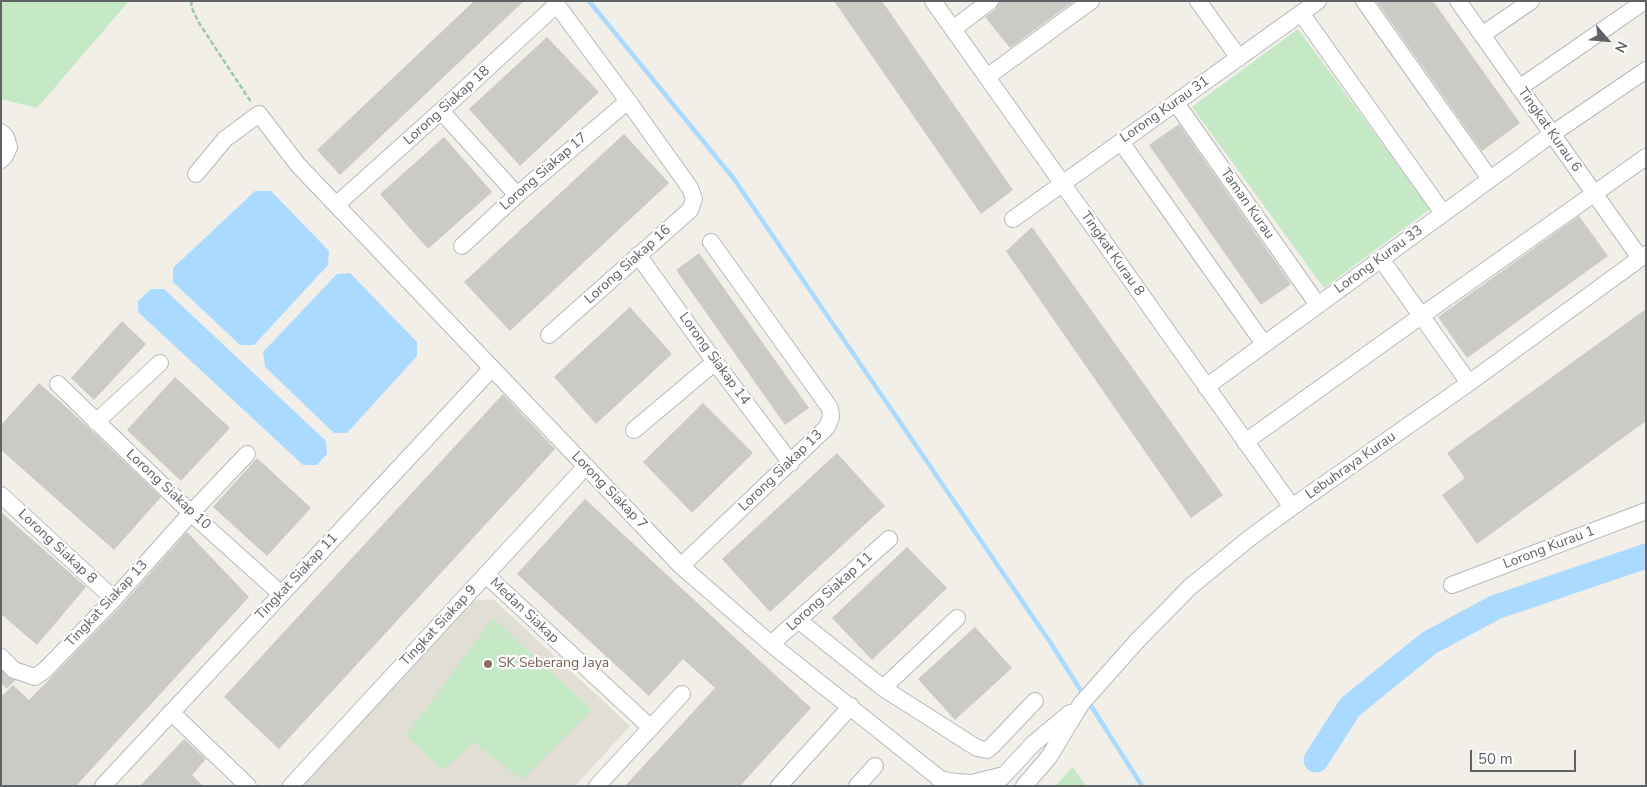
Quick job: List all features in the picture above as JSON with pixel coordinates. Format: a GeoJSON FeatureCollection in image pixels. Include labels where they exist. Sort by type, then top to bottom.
{"type":"FeatureCollection","features":[{"type":"Feature","properties":{"kind":"street","name":"Tingkat Kurau 8"},"geometry":{"type":"LineString","coordinates":[[933,1],[1292,507]]}},
{"type":"Feature","properties":{"kind":"street"},"geometry":{"type":"LineString","coordinates":[[953,29],[990,1]]}},
{"type":"Feature","properties":{"kind":"street"},"geometry":{"type":"LineString","coordinates":[[987,77],[1091,1]]}},
{"type":"Feature","properties":{"kind":"street"},"geometry":{"type":"LineString","coordinates":[[1198,1],[1239,58]]}},
{"type":"Feature","properties":{"kind":"street","name":"Lorong Kurau 31"},"geometry":{"type":"LineString","coordinates":[[1013,219],[1318,1]]}},
{"type":"Feature","properties":{"kind":"street"},"geometry":{"type":"LineString","coordinates":[[1364,1],[1490,179]]}},
{"type":"Feature","properties":{"kind":"street","name":"Tingkat Kurau 6"},"geometry":{"type":"LineString","coordinates":[[1458,1],[1594,193],[1643,256]]}},
{"type":"Feature","properties":{"kind":"street"},"geometry":{"type":"LineString","coordinates":[[1482,35],[1531,1]]}},
{"type":"Feature","properties":{"kind":"street"},"geometry":{"type":"LineString","coordinates":[[1519,88],[1645,1]]}},
{"type":"Feature","properties":{"kind":"street"},"geometry":{"type":"LineString","coordinates":[[555,3],[628,101]]}},
{"type":"Feature","properties":{"kind":"street","name":"Lorong Siakap 18"},"geometry":{"type":"LineString","coordinates":[[336,205],[441,111],[555,3]]}},
{"type":"Feature","properties":{"kind":"street"},"geometry":{"type":"LineString","coordinates":[[1301,14],[1443,214]]}},
{"type":"Feature","properties":{"kind":"street","name":"Lorong Kurau 33"},"geometry":{"type":"LineString","coordinates":[[1206,387],[1552,134],[1646,70]]}},
{"type":"Feature","properties":{"kind":"street","name":"Lorong Siakap 16"},"geometry":{"type":"LineString","coordinates":[[549,335],[690,210],[694,199],[690,188],[628,101]]}},
{"type":"Feature","properties":{"kind":"street","name":"Lorong Siakap 17"},"geometry":{"type":"LineString","coordinates":[[462,246],[517,195],[628,101]]}},
{"type":"Feature","properties":{"kind":"street","name":"Taman Kurau"},"geometry":{"type":"LineString","coordinates":[[1176,103],[1318,305]]}},
{"type":"Feature","properties":{"kind":"street"},"geometry":{"type":"LineString","coordinates":[[441,111],[517,195]]}},
{"type":"Feature","properties":{"kind":"street","name":"Lorong Siakap 7"},"geometry":{"type":"LineString","coordinates":[[259,114],[298,165],[681,566],[771,644],[851,706],[943,784]]}},
{"type":"Feature","properties":{"kind":"street"},"geometry":{"type":"LineString","coordinates":[[196,174],[225,139],[259,114]]}},
{"type":"Feature","properties":{"kind":"street"},"geometry":{"type":"LineString","coordinates":[[1,132],[6,137],[9,147],[1,160]]}},
{"type":"Feature","properties":{"kind":"street"},"geometry":{"type":"LineString","coordinates":[[1121,142],[1264,344]]}},
{"type":"Feature","properties":{"kind":"street"},"geometry":{"type":"LineString","coordinates":[[1245,442],[1646,157]]}},
{"type":"Feature","properties":{"kind":"street","name":"Lorong Siakap 13"},"geometry":{"type":"LineString","coordinates":[[681,566],[827,427],[831,417],[830,408],[711,242]]}},
{"type":"Feature","properties":{"kind":"street","name":"Lorong Siakap 14"},"geometry":{"type":"LineString","coordinates":[[638,255],[790,463]]}},
{"type":"Feature","properties":{"kind":"street","name":"Lebuhraya Kurau"},"geometry":{"type":"LineString","coordinates":[[999,781],[1033,744],[1080,704],[1137,641],[1190,587],[1251,537],[1643,256]]}},
{"type":"Feature","properties":{"kind":"street"},"geometry":{"type":"LineString","coordinates":[[1380,259],[1468,383]]}},
{"type":"Feature","properties":{"kind":"street"},"geometry":{"type":"LineString","coordinates":[[634,430],[715,362]]}},
{"type":"Feature","properties":{"kind":"street"},"geometry":{"type":"LineString","coordinates":[[96,422],[160,363]]}},
{"type":"Feature","properties":{"kind":"street","name":"Tingkat Siakap 11"},"geometry":{"type":"LineString","coordinates":[[103,786],[492,368]]}},
{"type":"Feature","properties":{"kind":"street","name":"Lorong Siakap 10"},"geometry":{"type":"LineString","coordinates":[[58,384],[191,513],[281,594]]}},
{"type":"Feature","properties":{"kind":"street","name":"Tingkat Siakap 13"},"geometry":{"type":"LineString","coordinates":[[1,657],[14,670],[35,677],[45,670],[114,599],[247,454]]}},
{"type":"Feature","properties":{"kind":"street","name":"Tingkat Siakap 9"},"geometry":{"type":"LineString","coordinates":[[291,786],[586,466]]}},
{"type":"Feature","properties":{"kind":"street","name":"Lorong Siakap 8"},"geometry":{"type":"LineString","coordinates":[[1,495],[114,599]]}},
{"type":"Feature","properties":{"kind":"street","name":"Lorong Kurau 1"},"geometry":{"type":"LineString","coordinates":[[1452,585],[1646,511]]}},
{"type":"Feature","properties":{"kind":"street","name":"Lorong Siakap 11"},"geometry":{"type":"LineString","coordinates":[[771,644],[889,539]]}},
{"type":"Feature","properties":{"kind":"street","name":"Medan Siakap"},"geometry":{"type":"LineString","coordinates":[[486,575],[650,728]]}},
{"type":"Feature","properties":{"kind":"street"},"geometry":{"type":"LineString","coordinates":[[883,688],[957,618]]}},
{"type":"Feature","properties":{"kind":"street"},"geometry":{"type":"LineString","coordinates":[[798,620],[883,688],[977,748],[987,750],[1035,701]]}},
{"type":"Feature","properties":{"kind":"street"},"geometry":{"type":"LineString","coordinates":[[597,786],[682,694]]}},
{"type":"Feature","properties":{"kind":"street","name":"Lebuhraya Kurau"},"geometry":{"type":"LineString","coordinates":[[1024,786],[1049,756],[1080,704]]}},
{"type":"Feature","properties":{"kind":"street"},"geometry":{"type":"LineString","coordinates":[[780,786],[851,706]]}},
{"type":"Feature","properties":{"kind":"street"},"geometry":{"type":"LineString","coordinates":[[171,712],[248,786]]}},
{"type":"Feature","properties":{"kind":"street"},"geometry":{"type":"LineString","coordinates":[[857,786],[875,766]]}},
{"type":"Feature","properties":{"kind":"street"},"geometry":{"type":"LineString","coordinates":[[943,784],[999,781]]}},
{"type":"Feature","properties":{"kind":"path"},"geometry":{"type":"LineString","coordinates":[[192,1],[191,6],[198,23],[259,114]]}},
{"type":"Feature","properties":{"kind":"shaded area","name":"SK Seberang Jaya"},"geometry":{"type":"Polygon","coordinates":[[[493,599],[630,726],[575,786],[303,786],[471,601],[493,599]]]}},
{"type":"Feature","properties":{"kind":"green space"},"geometry":{"type":"Polygon","coordinates":[[[1,1],[129,1],[37,108],[1,99],[1,1]]]}},
{"type":"Feature","properties":{"kind":"green space"},"geometry":{"type":"Polygon","coordinates":[[[1298,29],[1430,209],[1324,288],[1192,107],[1298,29]]]}},
{"type":"Feature","properties":{"kind":"green space"},"geometry":{"type":"Polygon","coordinates":[[[493,618],[592,710],[522,780],[474,742],[443,770],[406,736],[493,618]]]}},
{"type":"Feature","properties":{"kind":"green space"},"geometry":{"type":"Polygon","coordinates":[[[1073,767],[1086,786],[1055,786],[1073,767]]]}},
{"type":"Feature","properties":{"kind":"water"},"geometry":{"type":"Polygon","coordinates":[[[255,191],[271,191],[329,251],[328,265],[254,345],[240,345],[173,282],[173,268],[255,191]]]}},
{"type":"Feature","properties":{"kind":"water"},"geometry":{"type":"Polygon","coordinates":[[[350,273],[417,342],[417,356],[347,433],[334,433],[265,367],[263,352],[337,274],[350,273]]]}},
{"type":"Feature","properties":{"kind":"water"},"geometry":{"type":"Polygon","coordinates":[[[151,289],[164,289],[326,441],[327,454],[317,465],[303,465],[138,312],[138,301],[151,289]]]}},
{"type":"Feature","properties":{"kind":"building"},"geometry":{"type":"Polygon","coordinates":[[[474,1],[524,1],[340,175],[317,150],[474,1]]]}},
{"type":"Feature","properties":{"kind":"building"},"geometry":{"type":"Polygon","coordinates":[[[834,1],[882,1],[1013,190],[981,214],[834,1]]]}},
{"type":"Feature","properties":{"kind":"building"},"geometry":{"type":"Polygon","coordinates":[[[1000,1],[1074,1],[1010,48],[985,17],[996,9],[1000,1]]]}},
{"type":"Feature","properties":{"kind":"building"},"geometry":{"type":"Polygon","coordinates":[[[1376,1],[1433,1],[1520,123],[1482,151],[1376,1]]]}},
{"type":"Feature","properties":{"kind":"building"},"geometry":{"type":"Polygon","coordinates":[[[547,37],[599,92],[520,166],[469,109],[547,37]]]}},
{"type":"Feature","properties":{"kind":"building"},"geometry":{"type":"Polygon","coordinates":[[[1179,124],[1291,284],[1261,305],[1149,145],[1179,124]]]}},
{"type":"Feature","properties":{"kind":"building"},"geometry":{"type":"Polygon","coordinates":[[[624,134],[669,183],[510,331],[464,282],[624,134]]]}},
{"type":"Feature","properties":{"kind":"building"},"geometry":{"type":"Polygon","coordinates":[[[444,137],[492,192],[428,249],[380,194],[444,137]]]}},
{"type":"Feature","properties":{"kind":"building"},"geometry":{"type":"Polygon","coordinates":[[[1579,216],[1608,256],[1467,358],[1438,317],[1579,216]]]}},
{"type":"Feature","properties":{"kind":"building"},"geometry":{"type":"Polygon","coordinates":[[[1032,227],[1223,495],[1191,518],[1006,251],[1032,227]]]}},
{"type":"Feature","properties":{"kind":"building"},"geometry":{"type":"Polygon","coordinates":[[[699,253],[809,408],[785,425],[676,270],[699,253]]]}},
{"type":"Feature","properties":{"kind":"building"},"geometry":{"type":"Polygon","coordinates":[[[630,307],[672,354],[596,424],[554,377],[630,307]]]}},
{"type":"Feature","properties":{"kind":"building"},"geometry":{"type":"Polygon","coordinates":[[[1646,309],[1646,421],[1477,544],[1442,495],[1465,478],[1447,453],[1646,309]]]}},
{"type":"Feature","properties":{"kind":"building"},"geometry":{"type":"Polygon","coordinates":[[[122,321],[146,344],[94,400],[71,378],[122,321]]]}},
{"type":"Feature","properties":{"kind":"building"},"geometry":{"type":"Polygon","coordinates":[[[175,377],[230,428],[181,481],[127,430],[175,377]]]}},
{"type":"Feature","properties":{"kind":"building"},"geometry":{"type":"Polygon","coordinates":[[[39,383],[161,497],[114,550],[1,450],[1,425],[39,383]]]}},
{"type":"Feature","properties":{"kind":"building"},"geometry":{"type":"Polygon","coordinates":[[[503,394],[555,449],[279,749],[224,697],[503,394]]]}},
{"type":"Feature","properties":{"kind":"building"},"geometry":{"type":"Polygon","coordinates":[[[703,403],[753,453],[692,513],[643,462],[703,403]]]}},
{"type":"Feature","properties":{"kind":"building"},"geometry":{"type":"Polygon","coordinates":[[[837,453],[885,506],[770,612],[722,559],[837,453]]]}},
{"type":"Feature","properties":{"kind":"building"},"geometry":{"type":"Polygon","coordinates":[[[257,458],[311,508],[267,556],[213,507],[257,458]]]}},
{"type":"Feature","properties":{"kind":"building"},"geometry":{"type":"Polygon","coordinates":[[[585,499],[811,708],[740,786],[625,786],[715,688],[683,659],[649,696],[517,574],[585,499]]]}},
{"type":"Feature","properties":{"kind":"building"},"geometry":{"type":"Polygon","coordinates":[[[1,512],[86,587],[37,645],[1,614],[1,512]]]}},
{"type":"Feature","properties":{"kind":"building"},"geometry":{"type":"Polygon","coordinates":[[[187,532],[249,597],[76,786],[1,786],[1,697],[13,685],[29,700],[121,606],[187,532]]]}},
{"type":"Feature","properties":{"kind":"building"},"geometry":{"type":"Polygon","coordinates":[[[907,547],[947,588],[872,660],[832,618],[907,547]]]}},
{"type":"Feature","properties":{"kind":"building"},"geometry":{"type":"Polygon","coordinates":[[[975,627],[1012,668],[955,720],[918,679],[975,627]]]}},
{"type":"Feature","properties":{"kind":"building"},"geometry":{"type":"Polygon","coordinates":[[[184,739],[206,759],[192,775],[203,786],[140,786],[184,739]]]}},
{"type":"Feature","properties":{"kind":"waterway"},"geometry":{"type":"LineString","coordinates":[[589,1],[734,179],[1050,642],[1083,694]]}},
{"type":"Feature","properties":{"kind":"waterway"},"geometry":{"type":"LineString","coordinates":[[1316,760],[1350,707],[1429,643],[1496,607],[1646,556]]}},
{"type":"Feature","properties":{"kind":"waterway"},"geometry":{"type":"LineString","coordinates":[[1088,701],[1142,786]]}},
{"type":"Feature","properties":{"kind":"tunnel"},"geometry":{"type":"LineString","coordinates":[[1,683],[14,670]]}},
{"type":"Feature","properties":{"kind":"place","name":"SK Seberang Jaya"},"geometry":{"type":"Point","coordinates":[488,664]}}]}
